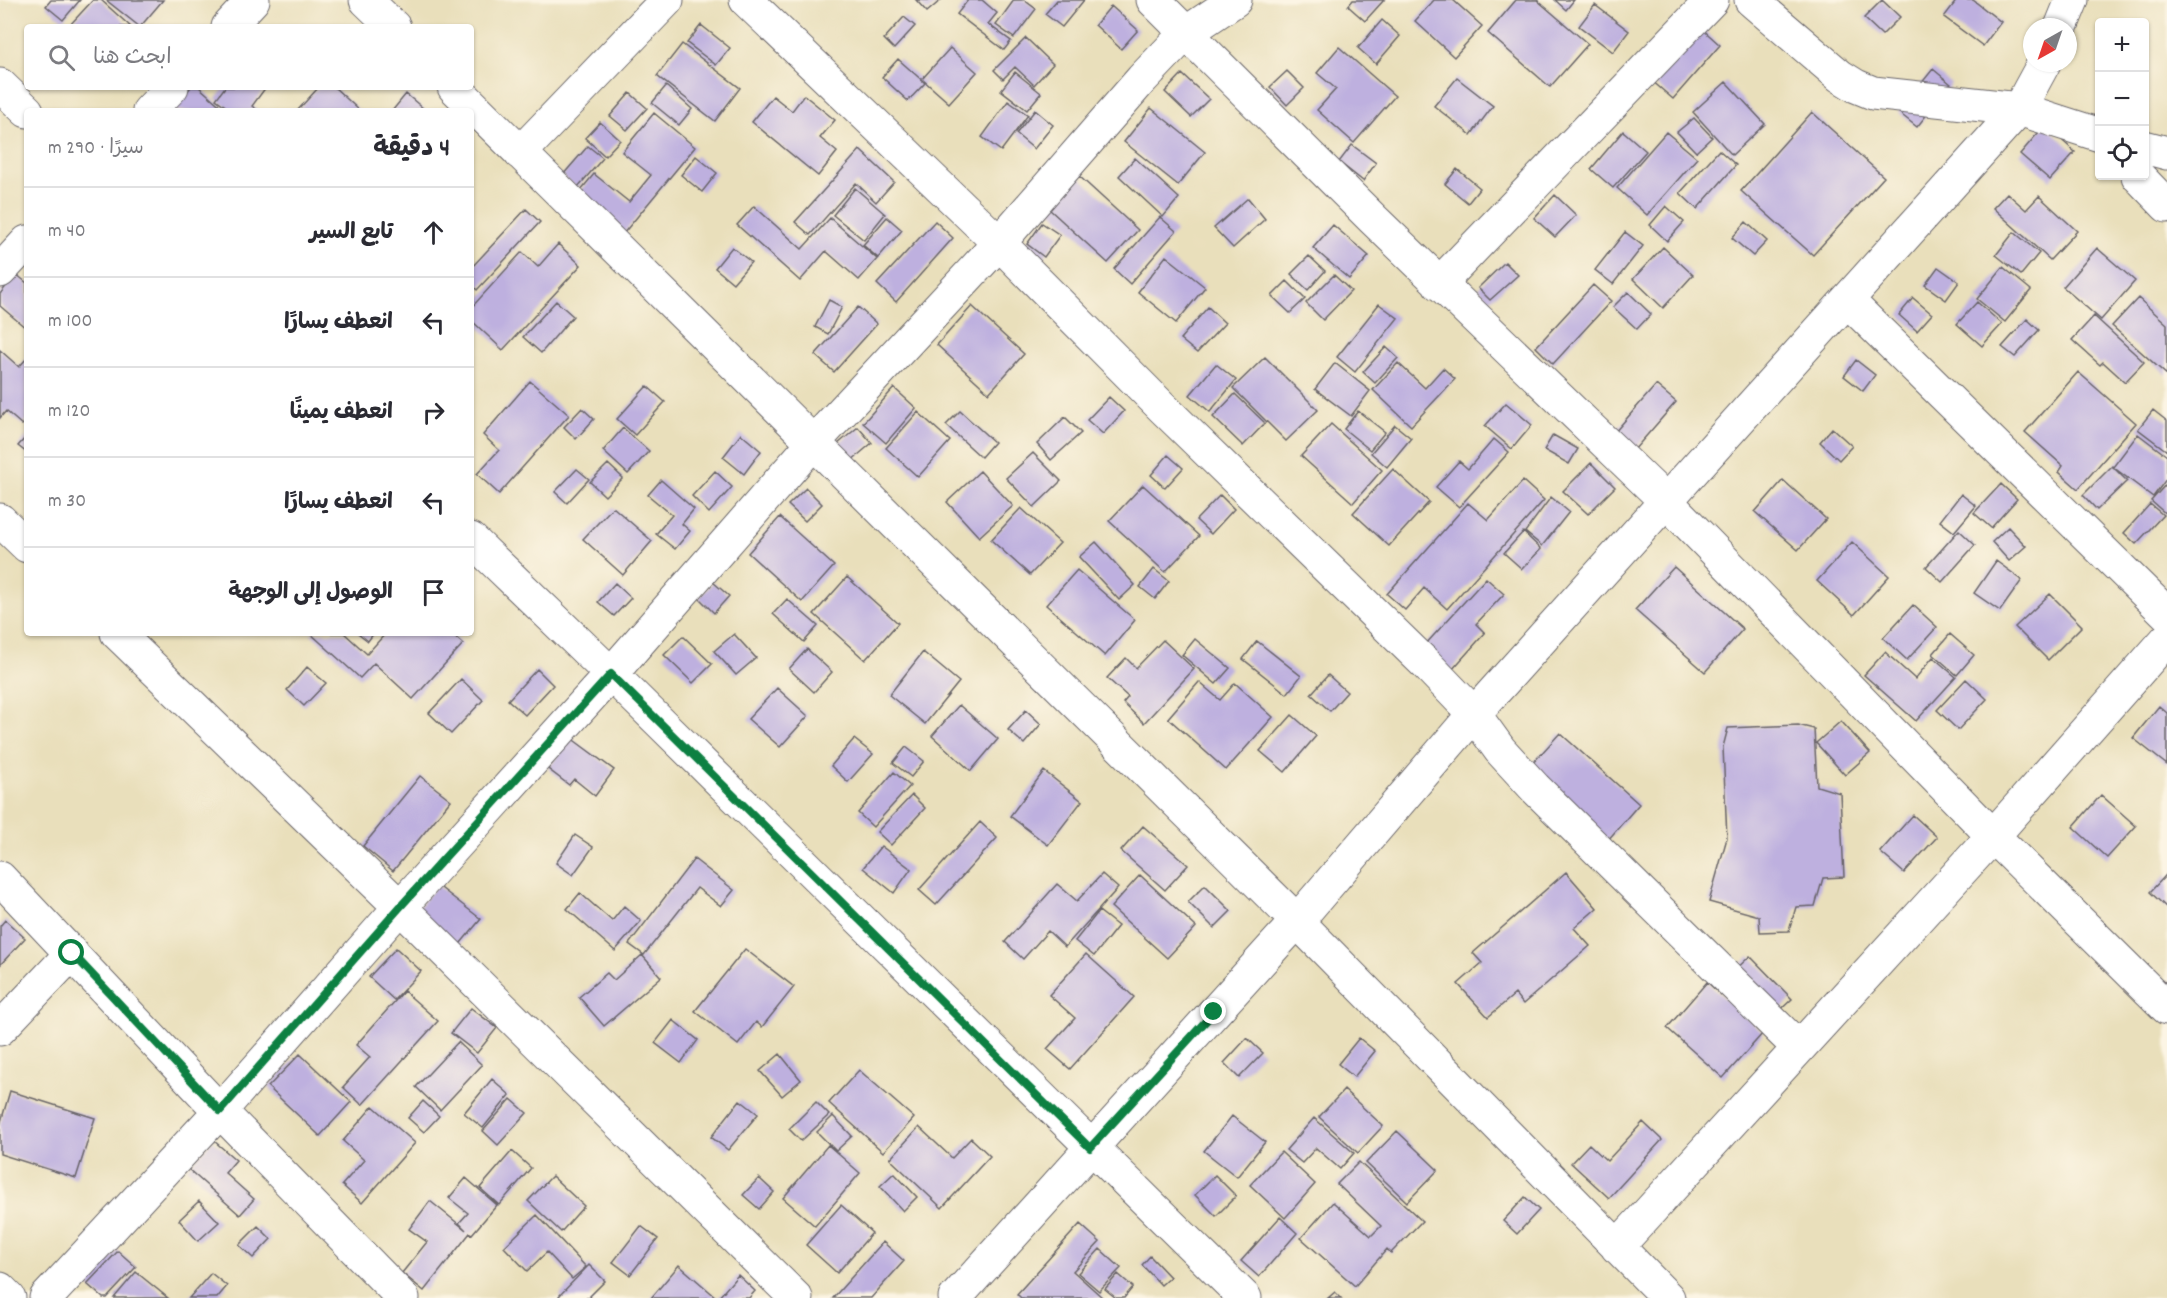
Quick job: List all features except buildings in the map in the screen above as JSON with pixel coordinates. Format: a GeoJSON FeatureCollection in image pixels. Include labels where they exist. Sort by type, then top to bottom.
{"type":"FeatureCollection","features":[{"type":"Feature","properties":{"kind":"street"},"geometry":{"type":"LineString","coordinates":[[231,24],[253,0]]}},
{"type":"Feature","properties":{"kind":"street"},"geometry":{"type":"LineString","coordinates":[[366,0],[391,24]]}},
{"type":"Feature","properties":{"kind":"street"},"geometry":{"type":"LineString","coordinates":[[520,153],[667,0]]}},
{"type":"Feature","properties":{"kind":"street"},"geometry":{"type":"LineString","coordinates":[[746,0],[999,243],[1162,408],[1427,665],[1474,714],[1500,750],[1535,788],[1799,1048]]}},
{"type":"Feature","properties":{"kind":"street"},"geometry":{"type":"LineString","coordinates":[[1153,0],[1439,284],[1666,501],[1993,836],[2167,1008]]}},
{"type":"Feature","properties":{"kind":"street"},"geometry":{"type":"LineString","coordinates":[[46,1298],[220,1111],[400,907],[611,674],[814,442],[999,243],[1142,79],[1186,33],[1234,0]]}},
{"type":"Feature","properties":{"kind":"street"},"geometry":{"type":"LineString","coordinates":[[1439,284],[1712,0]]}},
{"type":"Feature","properties":{"kind":"street"},"geometry":{"type":"LineString","coordinates":[[1751,0],[1840,76],[1873,93],[2019,109],[2095,133]]}},
{"type":"Feature","properties":{"kind":"street"},"geometry":{"type":"LineString","coordinates":[[2065,18],[2072,0]]}},
{"type":"Feature","properties":{"kind":"street"},"geometry":{"type":"LineString","coordinates":[[956,1298],[1297,921],[1474,714],[2019,109],[2039,72]]}},
{"type":"Feature","properties":{"kind":"street"},"geometry":{"type":"LineString","coordinates":[[0,85],[24,108]]}},
{"type":"Feature","properties":{"kind":"street"},"geometry":{"type":"LineString","coordinates":[[152,108],[169,90]]}},
{"type":"Feature","properties":{"kind":"street"},"geometry":{"type":"LineString","coordinates":[[457,90],[1297,921],[1668,1298]]}},
{"type":"Feature","properties":{"kind":"street"},"geometry":{"type":"LineString","coordinates":[[2149,148],[2167,153]]}},
{"type":"Feature","properties":{"kind":"street"},"geometry":{"type":"LineString","coordinates":[[2142,180],[2167,206]]}},
{"type":"Feature","properties":{"kind":"street"},"geometry":{"type":"LineString","coordinates":[[0,271],[24,245]]}},
{"type":"Feature","properties":{"kind":"street"},"geometry":{"type":"LineString","coordinates":[[1847,300],[2167,614]]}},
{"type":"Feature","properties":{"kind":"street"},"geometry":{"type":"LineString","coordinates":[[0,520],[24,543]]}},
{"type":"Feature","properties":{"kind":"street"},"geometry":{"type":"LineString","coordinates":[[474,542],[1245,1298]]}},
{"type":"Feature","properties":{"kind":"street"},"geometry":{"type":"LineString","coordinates":[[120,636],[400,907],[796,1298]]}},
{"type":"Feature","properties":{"kind":"street"},"geometry":{"type":"LineString","coordinates":[[1617,1247],[1993,836],[2167,639]]}},
{"type":"Feature","properties":{"kind":"street"},"geometry":{"type":"LineString","coordinates":[[0,878],[220,1111],[403,1298]]}},
{"type":"Feature","properties":{"kind":"street"},"geometry":{"type":"LineString","coordinates":[[0,1029],[72,953]]}},
{"type":"Feature","properties":{"kind":"street"},"geometry":{"type":"LineString","coordinates":[[0,1289],[9,1298]]}},
{"type":"Feature","properties":{"kind":"route"},"geometry":{"type":"LineString","coordinates":[[72,953],[220,1111],[321,995],[611,674],[1090,1148],[1214,1012]]}}]}
